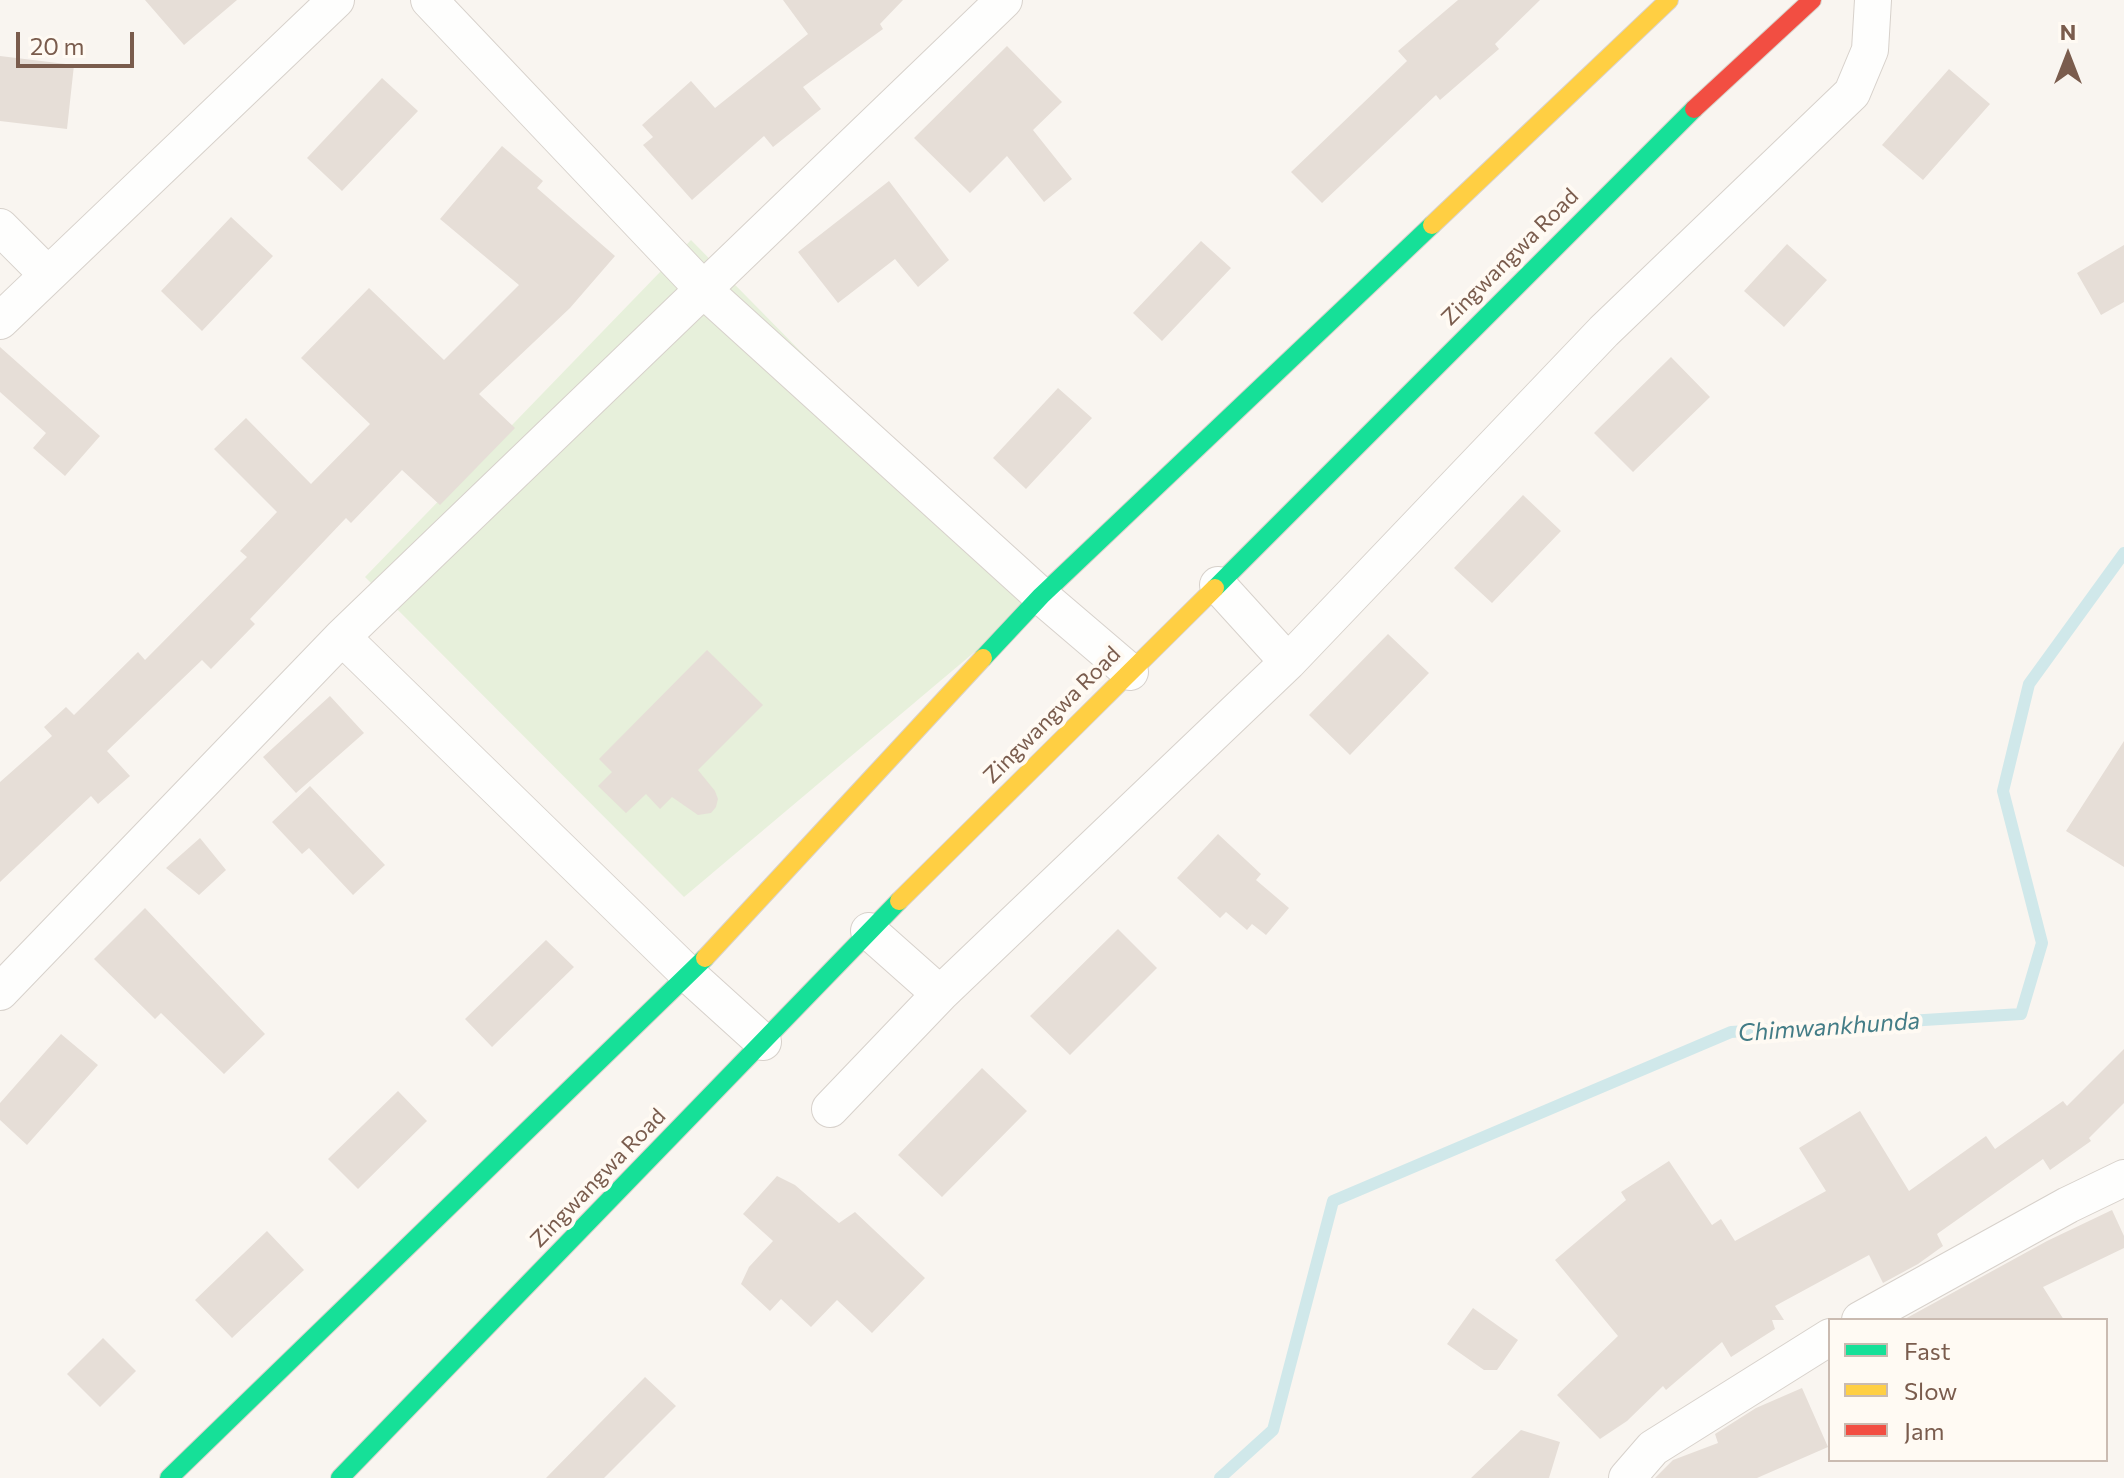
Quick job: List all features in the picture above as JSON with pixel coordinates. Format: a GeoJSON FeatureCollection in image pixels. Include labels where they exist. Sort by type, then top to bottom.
{"type":"FeatureCollection","features":[{"type":"Feature","properties":{"kind":"street"},"geometry":{"type":"LineString","coordinates":[[0,321],[336,0]]}},
{"type":"Feature","properties":{"kind":"street"},"geometry":{"type":"LineString","coordinates":[[429,0],[705,291],[1041,596],[1130,672]]}},
{"type":"Feature","properties":{"kind":"street"},"geometry":{"type":"LineString","coordinates":[[0,992],[342,637],[1004,0]]}},
{"type":"Feature","properties":{"kind":"street"},"geometry":{"type":"LineString","coordinates":[[169,1478],[689,975],[1041,596],[1669,0]]}},
{"type":"Feature","properties":{"kind":"street","name":"Zingwangwa Road"},"geometry":{"type":"LineString","coordinates":[[340,1478],[869,931],[1654,146],[1812,0]]}},
{"type":"Feature","properties":{"kind":"street"},"geometry":{"type":"LineString","coordinates":[[830,1109],[940,994],[1288,662],[1604,331],[1852,93],[1870,50],[1873,0]]}},
{"type":"Feature","properties":{"kind":"street"},"geometry":{"type":"LineString","coordinates":[[0,227],[47,274]]}},
{"type":"Feature","properties":{"kind":"street"},"geometry":{"type":"LineString","coordinates":[[1218,585],[1288,662]]}},
{"type":"Feature","properties":{"kind":"street"},"geometry":{"type":"LineString","coordinates":[[342,637],[689,975],[763,1042]]}},
{"type":"Feature","properties":{"kind":"street"},"geometry":{"type":"LineString","coordinates":[[869,931],[940,994]]}},
{"type":"Feature","properties":{"kind":"street"},"geometry":{"type":"LineString","coordinates":[[1864,1318],[2068,1205],[2124,1178]]}},
{"type":"Feature","properties":{"kind":"street"},"geometry":{"type":"LineString","coordinates":[[1627,1478],[1653,1448],[1828,1338]]}},
{"type":"Feature","properties":{"kind":"green space"},"geometry":{"type":"Polygon","coordinates":[[[691,240],[1041,596],[684,897],[365,577],[691,240]]]}},
{"type":"Feature","properties":{"kind":"building"},"geometry":{"type":"Polygon","coordinates":[[[145,0],[237,0],[184,45],[145,0]]]}},
{"type":"Feature","properties":{"kind":"building"},"geometry":{"type":"Polygon","coordinates":[[[783,0],[903,0],[880,24],[883,29],[803,87],[821,109],[773,147],[764,136],[692,200],[643,145],[653,137],[642,125],[691,81],[715,108],[808,34],[783,0]]]}},
{"type":"Feature","properties":{"kind":"building"},"geometry":{"type":"Polygon","coordinates":[[[1458,0],[1540,0],[1495,44],[1499,49],[1440,100],[1436,95],[1322,203],[1291,172],[1407,61],[1398,51],[1458,0]]]}},
{"type":"Feature","properties":{"kind":"building"},"geometry":{"type":"Polygon","coordinates":[[[1007,46],[1062,102],[1033,130],[1072,179],[1044,202],[1007,156],[970,193],[914,138],[1007,46]]]}},
{"type":"Feature","properties":{"kind":"building"},"geometry":{"type":"Polygon","coordinates":[[[0,56],[74,65],[67,129],[0,121],[0,56]]]}},
{"type":"Feature","properties":{"kind":"building"},"geometry":{"type":"Polygon","coordinates":[[[1949,69],[1990,104],[1923,180],[1882,145],[1949,69]]]}},
{"type":"Feature","properties":{"kind":"building"},"geometry":{"type":"Polygon","coordinates":[[[382,78],[418,111],[342,191],[307,158],[382,78]]]}},
{"type":"Feature","properties":{"kind":"building"},"geometry":{"type":"Polygon","coordinates":[[[502,146],[543,181],[537,188],[615,256],[570,308],[479,394],[515,428],[440,505],[402,470],[351,523],[346,518],[250,619],[255,624],[211,669],[202,660],[107,751],[130,776],[98,804],[91,796],[0,882],[0,782],[52,736],[44,727],[66,707],[74,715],[138,652],[145,660],[247,557],[240,551],[277,512],[214,449],[246,418],[311,484],[370,424],[301,358],[369,288],[444,360],[519,285],[440,219],[502,146]]]}},
{"type":"Feature","properties":{"kind":"building"},"geometry":{"type":"Polygon","coordinates":[[[889,181],[949,260],[918,287],[895,259],[838,303],[798,252],[889,181]]]}},
{"type":"Feature","properties":{"kind":"building"},"geometry":{"type":"Polygon","coordinates":[[[231,217],[273,256],[202,331],[161,291],[231,217]]]}},
{"type":"Feature","properties":{"kind":"building"},"geometry":{"type":"Polygon","coordinates":[[[1201,241],[1231,268],[1162,341],[1133,313],[1201,241]]]}},
{"type":"Feature","properties":{"kind":"building"},"geometry":{"type":"Polygon","coordinates":[[[1787,244],[1827,280],[1784,327],[1744,291],[1787,244]]]}},
{"type":"Feature","properties":{"kind":"building"},"geometry":{"type":"Polygon","coordinates":[[[2124,245],[2124,302],[2101,315],[2077,273],[2124,245]]]}},
{"type":"Feature","properties":{"kind":"building"},"geometry":{"type":"Polygon","coordinates":[[[0,347],[100,436],[65,476],[33,448],[46,433],[0,392],[0,347]]]}},
{"type":"Feature","properties":{"kind":"building"},"geometry":{"type":"Polygon","coordinates":[[[1671,357],[1710,397],[1633,472],[1594,433],[1671,357]]]}},
{"type":"Feature","properties":{"kind":"building"},"geometry":{"type":"Polygon","coordinates":[[[1058,388],[1092,418],[1026,489],[993,458],[1058,388]]]}},
{"type":"Feature","properties":{"kind":"building"},"geometry":{"type":"Polygon","coordinates":[[[1523,495],[1561,531],[1492,603],[1454,568],[1523,495]]]}},
{"type":"Feature","properties":{"kind":"building"},"geometry":{"type":"Polygon","coordinates":[[[1388,634],[1429,673],[1350,755],[1309,715],[1388,634]]]}},
{"type":"Feature","properties":{"kind":"building"},"geometry":{"type":"Polygon","coordinates":[[[707,650],[763,705],[698,770],[715,791],[718,799],[716,807],[711,813],[698,815],[672,797],[660,809],[646,794],[626,813],[598,786],[612,772],[599,759],[707,650]]]}},
{"type":"Feature","properties":{"kind":"building"},"geometry":{"type":"Polygon","coordinates":[[[330,696],[364,733],[296,793],[263,757],[330,696]]]}},
{"type":"Feature","properties":{"kind":"building"},"geometry":{"type":"Polygon","coordinates":[[[2124,741],[2124,867],[2066,831],[2124,741]]]}},
{"type":"Feature","properties":{"kind":"building"},"geometry":{"type":"Polygon","coordinates":[[[310,786],[385,865],[353,895],[309,848],[302,854],[272,822],[310,786]]]}},
{"type":"Feature","properties":{"kind":"building"},"geometry":{"type":"Polygon","coordinates":[[[1218,834],[1261,874],[1256,880],[1289,908],[1266,935],[1252,924],[1247,930],[1226,912],[1220,918],[1177,878],[1218,834]]]}},
{"type":"Feature","properties":{"kind":"building"},"geometry":{"type":"Polygon","coordinates":[[[200,838],[226,870],[199,895],[166,868],[200,838]]]}},
{"type":"Feature","properties":{"kind":"building"},"geometry":{"type":"Polygon","coordinates":[[[145,908],[265,1034],[224,1074],[161,1013],[155,1019],[94,959],[145,908]]]}},
{"type":"Feature","properties":{"kind":"building"},"geometry":{"type":"Polygon","coordinates":[[[1118,929],[1157,968],[1070,1055],[1030,1016],[1118,929]]]}},
{"type":"Feature","properties":{"kind":"building"},"geometry":{"type":"Polygon","coordinates":[[[546,940],[574,967],[492,1047],[465,1019],[546,940]]]}},
{"type":"Feature","properties":{"kind":"building"},"geometry":{"type":"Polygon","coordinates":[[[61,1034],[98,1065],[27,1145],[0,1120],[0,1103],[61,1034]]]}},
{"type":"Feature","properties":{"kind":"building"},"geometry":{"type":"Polygon","coordinates":[[[2124,1049],[2124,1103],[2089,1138],[2091,1141],[2050,1170],[2043,1159],[1937,1234],[1943,1246],[1918,1264],[1883,1283],[1869,1255],[1775,1306],[1784,1320],[1772,1320],[1775,1329],[1731,1357],[1722,1342],[1666,1390],[1663,1386],[1627,1421],[1600,1439],[1557,1395],[1618,1336],[1555,1260],[1626,1200],[1621,1192],[1669,1161],[1712,1225],[1721,1219],[1735,1241],[1826,1191],[1799,1148],[1860,1111],[1909,1191],[1986,1136],[1995,1149],[2063,1101],[2067,1106],[2124,1049]]]}},
{"type":"Feature","properties":{"kind":"building"},"geometry":{"type":"Polygon","coordinates":[[[982,1068],[1027,1111],[942,1197],[898,1155],[982,1068]]]}},
{"type":"Feature","properties":{"kind":"building"},"geometry":{"type":"Polygon","coordinates":[[[398,1091],[427,1121],[358,1189],[328,1159],[398,1091]]]}},
{"type":"Feature","properties":{"kind":"building"},"geometry":{"type":"Polygon","coordinates":[[[777,1176],[795,1185],[839,1223],[855,1212],[925,1278],[872,1333],[837,1300],[811,1327],[781,1299],[770,1311],[741,1284],[749,1267],[773,1241],[743,1214],[777,1176]]]}},
{"type":"Feature","properties":{"kind":"building"},"geometry":{"type":"Polygon","coordinates":[[[2112,1210],[2124,1236],[2124,1248],[2043,1287],[2063,1318],[1907,1318],[2047,1241],[2112,1210]]]}},
{"type":"Feature","properties":{"kind":"building"},"geometry":{"type":"Polygon","coordinates":[[[267,1231],[304,1270],[232,1338],[195,1300],[267,1231]]]}},
{"type":"Feature","properties":{"kind":"building"},"geometry":{"type":"Polygon","coordinates":[[[1473,1308],[1518,1340],[1497,1370],[1484,1370],[1447,1344],[1473,1308]]]}},
{"type":"Feature","properties":{"kind":"building"},"geometry":{"type":"Polygon","coordinates":[[[103,1338],[136,1371],[100,1407],[67,1374],[103,1338]]]}},
{"type":"Feature","properties":{"kind":"building"},"geometry":{"type":"Polygon","coordinates":[[[645,1377],[676,1406],[604,1478],[546,1478],[645,1377]]]}},
{"type":"Feature","properties":{"kind":"building"},"geometry":{"type":"Polygon","coordinates":[[[1802,1388],[1828,1447],[1757,1478],[1655,1478],[1673,1460],[1718,1443],[1715,1434],[1756,1408],[1802,1388]]]}},
{"type":"Feature","properties":{"kind":"building"},"geometry":{"type":"Polygon","coordinates":[[[1521,1430],[1560,1442],[1549,1478],[1471,1478],[1521,1430]]]}},
{"type":"Feature","properties":{"kind":"waterway","name":"Chimwankhunda"},"geometry":{"type":"LineString","coordinates":[[1220,1478],[1273,1430],[1333,1201],[1731,1032],[2021,1014],[2042,943],[2003,791],[2029,684],[2124,553]]}},
{"type":"Feature","properties":{"kind":"traffic: fast"},"geometry":{"type":"LineString","coordinates":[[1215,588],[1694,109]]}},
{"type":"Feature","properties":{"kind":"traffic: fast"},"geometry":{"type":"LineString","coordinates":[[983,658],[1041,596],[1432,225]]}},
{"type":"Feature","properties":{"kind":"traffic: fast"},"geometry":{"type":"LineString","coordinates":[[340,1478],[899,901]]}},
{"type":"Feature","properties":{"kind":"traffic: fast"},"geometry":{"type":"LineString","coordinates":[[169,1478],[705,958]]}},
{"type":"Feature","properties":{"kind":"traffic: slow"},"geometry":{"type":"LineString","coordinates":[[1432,225],[1669,0]]}},
{"type":"Feature","properties":{"kind":"traffic: slow"},"geometry":{"type":"LineString","coordinates":[[899,901],[1215,588]]}},
{"type":"Feature","properties":{"kind":"traffic: slow"},"geometry":{"type":"LineString","coordinates":[[705,958],[983,658]]}},
{"type":"Feature","properties":{"kind":"traffic: jam"},"geometry":{"type":"LineString","coordinates":[[1694,109],[1812,0]]}}]}
